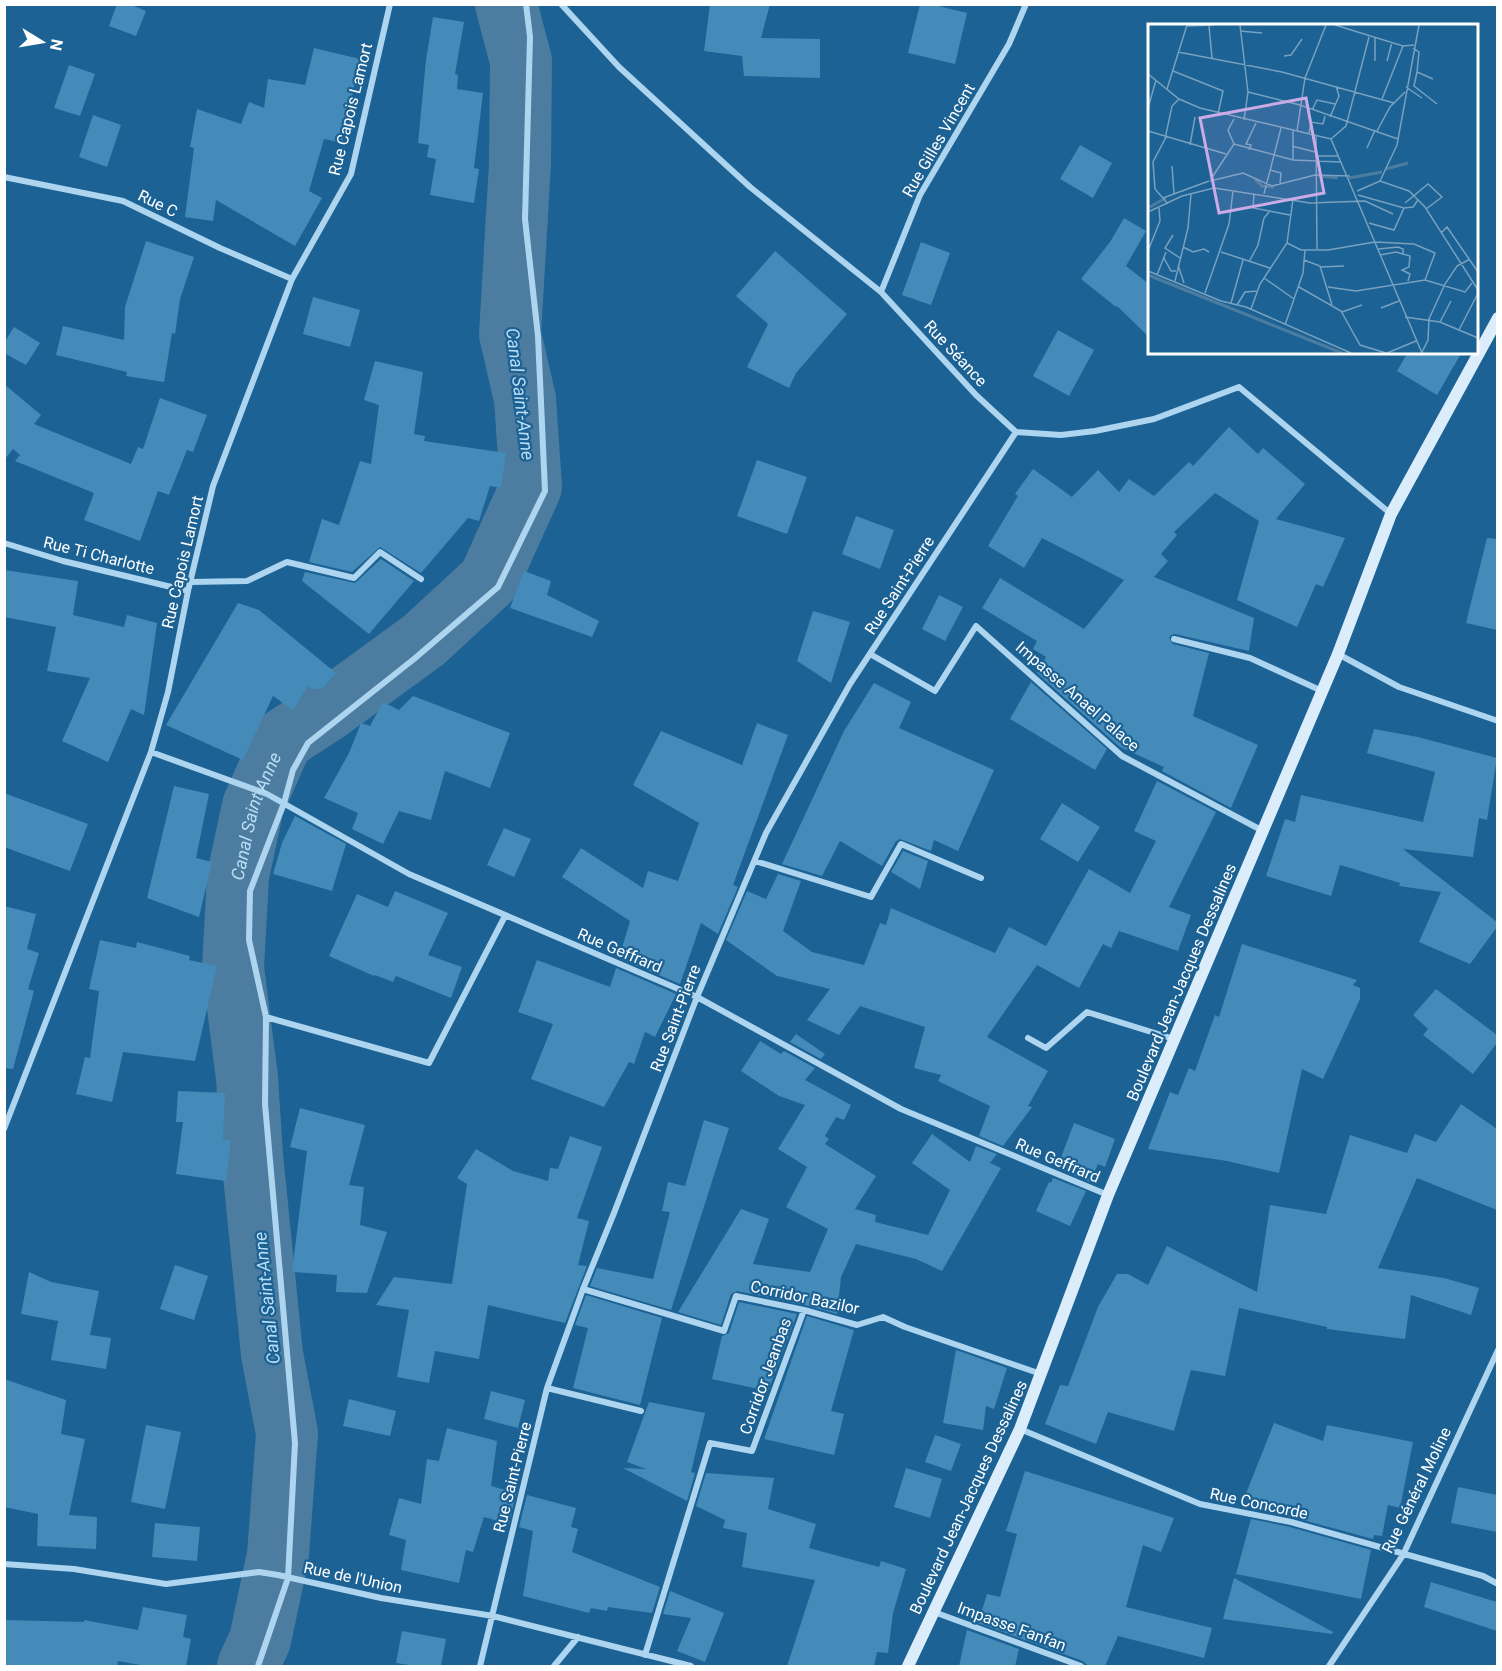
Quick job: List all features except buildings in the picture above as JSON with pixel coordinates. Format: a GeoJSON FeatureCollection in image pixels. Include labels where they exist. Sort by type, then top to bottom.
{"type":"FeatureCollection","features":[{"type":"Feature","properties":{"kind":"street","name":"Rue Capois Lamort"},"geometry":{"type":"LineString","coordinates":[[4,1129],[151,752],[168,692],[188,591],[213,486],[292,279],[351,174],[390,4]]}},
{"type":"Feature","properties":{"kind":"street"},"geometry":{"type":"LineString","coordinates":[[258,1666],[288,1578],[295,1443],[265,1104],[266,1017],[249,940],[250,891],[284,803],[293,770],[308,743],[414,659],[498,587],[545,491],[538,336],[525,219],[530,37],[526,4]]}},
{"type":"Feature","properties":{"kind":"street","name":"Rue Séance"},"geometry":{"type":"LineString","coordinates":[[561,4],[619,67],[750,187],[881,292],[976,396],[1016,432]]}},
{"type":"Feature","properties":{"kind":"street","name":"Rue Gilles Vincent"},"geometry":{"type":"LineString","coordinates":[[881,292],[920,195],[1009,44],[1026,4]]}},
{"type":"Feature","properties":{"kind":"street","name":"Rue C"},"geometry":{"type":"LineString","coordinates":[[4,177],[123,201],[220,248],[292,279]]}},
{"type":"Feature","properties":{"kind":"street","name":"Boulevard Jean-Jacques Dessalines"},"geometry":{"type":"LineString","coordinates":[[1478,353],[1497,318]]}},
{"type":"Feature","properties":{"kind":"street","name":"Boulevard Jean-Jacques Dessalines"},"geometry":{"type":"LineString","coordinates":[[908,1666],[1020,1429],[1108,1195],[1338,654],[1390,514],[1477,354]]}},
{"type":"Feature","properties":{"kind":"street"},"geometry":{"type":"LineString","coordinates":[[1016,432],[1061,435],[1105,429],[1154,419],[1239,387],[1390,514]]}},
{"type":"Feature","properties":{"kind":"street","name":"Rue Saint-Pierre"},"geometry":{"type":"LineString","coordinates":[[480,1666],[548,1388],[583,1289],[697,997],[766,833],[850,684],[1016,432]]}},
{"type":"Feature","properties":{"kind":"street","name":"Rue Ti Charlotte"},"geometry":{"type":"LineString","coordinates":[[4,543],[63,561],[188,591]]}},
{"type":"Feature","properties":{"kind":"street"},"geometry":{"type":"LineString","coordinates":[[190,582],[247,581],[287,562],[354,578],[380,552],[421,579]]}},
{"type":"Feature","properties":{"kind":"street","name":"Impasse Anael Palace"},"geometry":{"type":"LineString","coordinates":[[870,654],[935,691],[976,626],[1122,756],[1263,831]]}},
{"type":"Feature","properties":{"kind":"street"},"geometry":{"type":"LineString","coordinates":[[1174,639],[1250,658],[1322,691]]}},
{"type":"Feature","properties":{"kind":"street"},"geometry":{"type":"LineString","coordinates":[[1338,654],[1399,687],[1497,721]]}},
{"type":"Feature","properties":{"kind":"street","name":"Rue Geffrard"},"geometry":{"type":"LineString","coordinates":[[151,752],[267,794],[409,874],[697,997],[901,1109],[1108,1195]]}},
{"type":"Feature","properties":{"kind":"street"},"geometry":{"type":"LineString","coordinates":[[755,861],[871,897],[900,844],[981,878]]}},
{"type":"Feature","properties":{"kind":"street"},"geometry":{"type":"LineString","coordinates":[[266,1017],[429,1063],[505,915]]}},
{"type":"Feature","properties":{"kind":"street"},"geometry":{"type":"LineString","coordinates":[[1028,1038],[1046,1048],[1087,1012],[1175,1039]]}},
{"type":"Feature","properties":{"kind":"street","name":"Corridor Bazilor"},"geometry":{"type":"LineString","coordinates":[[583,1289],[724,1331],[736,1296],[804,1310],[857,1325],[883,1317],[905,1327],[1042,1374]]}},
{"type":"Feature","properties":{"kind":"street","name":"Corridor Jeanbas"},"geometry":{"type":"LineString","coordinates":[[645,1655],[710,1443],[753,1451],[804,1310]]}},
{"type":"Feature","properties":{"kind":"street","name":"Rue Général Moline"},"geometry":{"type":"LineString","coordinates":[[1329,1666],[1402,1555],[1497,1350]]}},
{"type":"Feature","properties":{"kind":"street"},"geometry":{"type":"LineString","coordinates":[[548,1388],[641,1411]]}},
{"type":"Feature","properties":{"kind":"street","name":"Rue Concorde"},"geometry":{"type":"LineString","coordinates":[[1020,1429],[1200,1504],[1290,1522],[1483,1576],[1497,1584]]}},
{"type":"Feature","properties":{"kind":"street","name":"Rue de l'Union"},"geometry":{"type":"LineString","coordinates":[[4,1564],[74,1569],[166,1584],[259,1572],[381,1598],[493,1616],[691,1666]]}},
{"type":"Feature","properties":{"kind":"street","name":"Impasse Fanfan"},"geometry":{"type":"LineString","coordinates":[[934,1612],[1081,1666]]}},
{"type":"Feature","properties":{"kind":"street"},"geometry":{"type":"LineString","coordinates":[[554,1666],[578,1637]]}},
{"type":"Feature","properties":{"kind":"waterway","name":"Canal Saint-Anne"},"geometry":{"type":"LineString","coordinates":[[248,1666],[260,1640],[278,1555],[287,1433],[272,1354],[252,1155],[247,1078],[233,968],[238,876],[253,806],[282,740],[328,710],[424,640],[489,580],[531,487],[525,399],[510,334],[520,164],[521,61],[506,4]]}}]}
